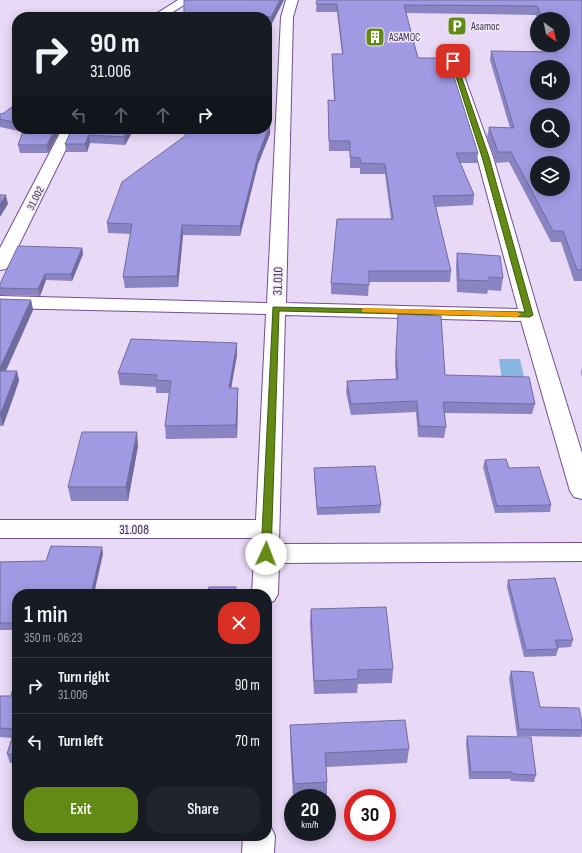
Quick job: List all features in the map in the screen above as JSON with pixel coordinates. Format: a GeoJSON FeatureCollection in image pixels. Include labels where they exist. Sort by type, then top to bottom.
{"type":"FeatureCollection","features":[{"type":"Feature","properties":{"kind":"street"},"geometry":{"type":"LineString","coordinates":[[166,12],[186,0]]}},
{"type":"Feature","properties":{"kind":"street","name":"31.010"},"geometry":{"type":"LineString","coordinates":[[265,589],[289,8]]}},
{"type":"Feature","properties":{"kind":"street"},"geometry":{"type":"LineString","coordinates":[[449,48],[485,157],[582,491]]}},
{"type":"Feature","properties":{"kind":"street","name":"31.002"},"geometry":{"type":"LineString","coordinates":[[0,265],[66,134]]}},
{"type":"Feature","properties":{"kind":"street"},"geometry":{"type":"LineString","coordinates":[[0,302],[530,315]]}},
{"type":"Feature","properties":{"kind":"street","name":"31.008"},"geometry":{"type":"LineString","coordinates":[[0,529],[267,529]]}},
{"type":"Feature","properties":{"kind":"street"},"geometry":{"type":"LineString","coordinates":[[266,554],[582,552]]}},
{"type":"Feature","properties":{"kind":"street"},"geometry":{"type":"LineString","coordinates":[[258,853],[259,841]]}},
{"type":"Feature","properties":{"kind":"water"},"geometry":{"type":"Polygon","coordinates":[[[499,359],[520,359],[525,381],[502,380],[499,359]]]}},
{"type":"Feature","properties":{"kind":"building"},"geometry":{"type":"Polygon","coordinates":[[[184,0],[280,0],[272,15],[272,12],[184,12],[184,0]]]}},
{"type":"Feature","properties":{"kind":"building"},"geometry":{"type":"Polygon","coordinates":[[[317,0],[582,0],[582,270],[577,270],[563,231],[553,231],[534,196],[570,196],[570,156],[530,156],[530,188],[511,152],[498,152],[489,127],[514,128],[491,51],[570,52],[570,12],[540,12],[537,6],[404,5],[418,58],[448,58],[478,153],[456,153],[474,195],[433,196],[451,271],[369,271],[369,285],[331,283],[337,219],[393,219],[385,164],[361,163],[360,158],[350,157],[350,141],[329,141],[328,100],[335,101],[332,54],[343,54],[337,4],[316,4],[317,0]]]}},
{"type":"Feature","properties":{"kind":"building"},"geometry":{"type":"Polygon","coordinates":[[[12,107],[12,122],[0,119],[0,114],[12,107]]]}},
{"type":"Feature","properties":{"kind":"building"},"geometry":{"type":"Polygon","coordinates":[[[22,134],[52,134],[47,145],[18,145],[22,134]]]}},
{"type":"Feature","properties":{"kind":"building"},"geometry":{"type":"Polygon","coordinates":[[[70,134],[126,134],[124,137],[89,135],[85,144],[65,144],[70,134]]]}},
{"type":"Feature","properties":{"kind":"building"},"geometry":{"type":"Polygon","coordinates":[[[185,134],[266,134],[258,155],[240,226],[182,225],[177,276],[123,277],[132,224],[107,223],[122,182],[185,136],[185,134]]]}},
{"type":"Feature","properties":{"kind":"building"},"geometry":{"type":"Polygon","coordinates":[[[0,195],[6,195],[0,204],[0,195]]]}},
{"type":"Feature","properties":{"kind":"building"},"geometry":{"type":"Polygon","coordinates":[[[18,246],[82,248],[71,274],[45,274],[38,289],[0,288],[0,284],[18,246]]]}},
{"type":"Feature","properties":{"kind":"building"},"geometry":{"type":"Polygon","coordinates":[[[457,253],[500,256],[503,278],[489,277],[489,281],[459,280],[457,253]]]}},
{"type":"Feature","properties":{"kind":"building"},"geometry":{"type":"Polygon","coordinates":[[[0,299],[31,300],[0,368],[0,299]]]}},
{"type":"Feature","properties":{"kind":"building"},"geometry":{"type":"Polygon","coordinates":[[[398,314],[441,316],[445,375],[529,377],[535,404],[443,402],[446,427],[419,426],[417,401],[351,404],[347,381],[398,379],[396,353],[398,314]]]}},
{"type":"Feature","properties":{"kind":"building"},"geometry":{"type":"Polygon","coordinates":[[[131,339],[237,343],[229,388],[238,388],[236,425],[165,426],[171,381],[155,380],[157,375],[118,373],[131,339]]]}},
{"type":"Feature","properties":{"kind":"building"},"geometry":{"type":"Polygon","coordinates":[[[0,371],[17,371],[0,415],[0,371]]]}},
{"type":"Feature","properties":{"kind":"building"},"geometry":{"type":"Polygon","coordinates":[[[82,432],[137,432],[126,487],[68,487],[82,432]]]}},
{"type":"Feature","properties":{"kind":"building"},"geometry":{"type":"Polygon","coordinates":[[[506,459],[509,468],[539,467],[551,505],[497,506],[485,460],[506,459]]]}},
{"type":"Feature","properties":{"kind":"building"},"geometry":{"type":"Polygon","coordinates":[[[375,466],[381,505],[317,508],[314,468],[375,466]]]}},
{"type":"Feature","properties":{"kind":"building"},"geometry":{"type":"Polygon","coordinates":[[[51,546],[102,547],[92,589],[12,589],[12,623],[0,623],[0,562],[46,561],[51,546]]]}},
{"type":"Feature","properties":{"kind":"building"},"geometry":{"type":"Polygon","coordinates":[[[555,578],[573,640],[555,640],[558,649],[526,650],[508,580],[555,578]]]}},
{"type":"Feature","properties":{"kind":"building"},"geometry":{"type":"Polygon","coordinates":[[[209,587],[236,587],[236,589],[209,589],[209,587]]]}},
{"type":"Feature","properties":{"kind":"building"},"geometry":{"type":"Polygon","coordinates":[[[386,607],[393,669],[358,670],[358,679],[314,681],[311,609],[386,607]]]}},
{"type":"Feature","properties":{"kind":"building"},"geometry":{"type":"Polygon","coordinates":[[[511,671],[533,672],[540,707],[579,708],[582,730],[519,729],[511,671]]]}},
{"type":"Feature","properties":{"kind":"building"},"geometry":{"type":"Polygon","coordinates":[[[12,692],[12,729],[0,728],[0,696],[11,696],[12,692]]]}},
{"type":"Feature","properties":{"kind":"building"},"geometry":{"type":"Polygon","coordinates":[[[405,720],[409,749],[325,753],[327,782],[294,784],[290,725],[405,720]]]}},
{"type":"Feature","properties":{"kind":"building"},"geometry":{"type":"Polygon","coordinates":[[[467,736],[531,737],[536,775],[513,774],[512,772],[471,772],[467,736]]]}},
{"type":"Feature","properties":{"kind":"building"},"geometry":{"type":"Polygon","coordinates":[[[12,738],[12,754],[7,754],[12,738]]]}},
{"type":"Feature","properties":{"kind":"slow traffic"},"geometry":{"type":"LineString","coordinates":[[365,311],[517,314]]}},
{"type":"Feature","properties":{"kind":"place","name":"Asamoc"},"geometry":{"type":"Point","coordinates":[457,26]}},
{"type":"Feature","properties":{"kind":"place","name":"ASAMOC"},"geometry":{"type":"Point","coordinates":[375,37]}},
{"type":"Feature","properties":{"kind":"route"},"geometry":{"type":"LineString","coordinates":[[266,554],[276,309],[530,315],[485,157],[453,61]]}}]}
